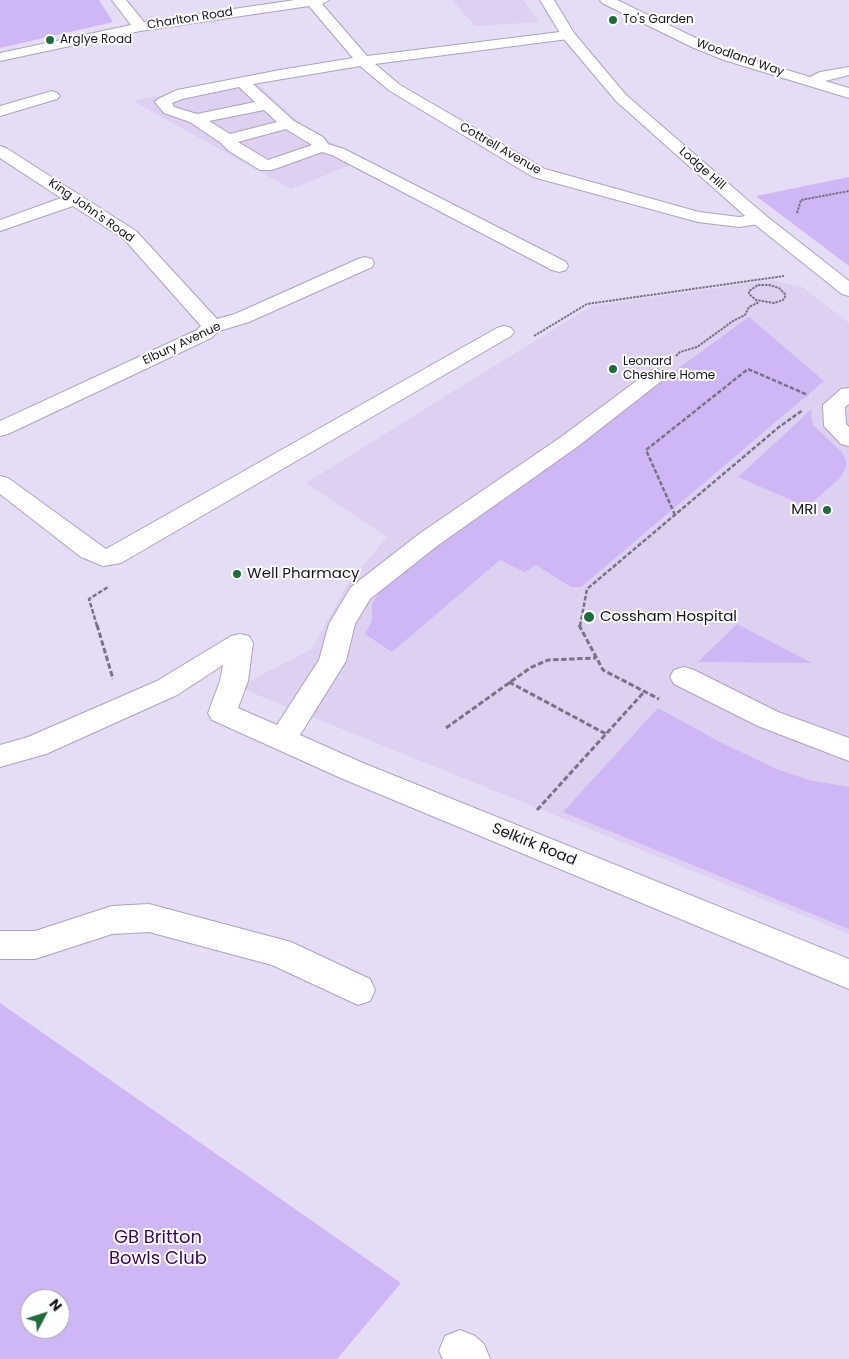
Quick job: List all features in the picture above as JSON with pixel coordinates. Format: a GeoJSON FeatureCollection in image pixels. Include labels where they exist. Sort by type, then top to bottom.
{"type":"FeatureCollection","features":[{"type":"Feature","properties":{"kind":"street"},"geometry":{"type":"LineString","coordinates":[[119,0],[140,27]]}},
{"type":"Feature","properties":{"kind":"street","name":"Charlton Road"},"geometry":{"type":"LineString","coordinates":[[0,58],[65,42],[140,27],[315,0]]}},
{"type":"Feature","properties":{"kind":"street","name":"Cottrell Avenue"},"geometry":{"type":"LineString","coordinates":[[315,0],[362,61],[395,88],[538,174],[698,217],[739,222],[759,219]]}},
{"type":"Feature","properties":{"kind":"street","name":"Lodge Hill"},"geometry":{"type":"LineString","coordinates":[[547,0],[568,35],[621,98],[759,219],[849,290]]}},
{"type":"Feature","properties":{"kind":"street","name":"Woodland Way"},"geometry":{"type":"LineString","coordinates":[[608,0],[699,45],[729,57],[849,93]]}},
{"type":"Feature","properties":{"kind":"street"},"geometry":{"type":"LineString","coordinates":[[559,266],[338,152],[322,147],[266,166],[235,148],[227,140],[196,120],[170,110],[163,102],[176,95],[362,61],[568,35]]}},
{"type":"Feature","properties":{"kind":"street"},"geometry":{"type":"LineString","coordinates":[[811,82],[825,75],[849,71]]}},
{"type":"Feature","properties":{"kind":"street"},"geometry":{"type":"LineString","coordinates":[[242,82],[288,124],[317,140],[322,147]]}},
{"type":"Feature","properties":{"kind":"street"},"geometry":{"type":"LineString","coordinates":[[0,111],[52,96]]}},
{"type":"Feature","properties":{"kind":"street"},"geometry":{"type":"LineString","coordinates":[[196,120],[265,105]]}},
{"type":"Feature","properties":{"kind":"street"},"geometry":{"type":"LineString","coordinates":[[227,140],[288,124]]}},
{"type":"Feature","properties":{"kind":"street","name":"King John's Road"},"geometry":{"type":"LineString","coordinates":[[0,150],[130,235],[212,327]]}},
{"type":"Feature","properties":{"kind":"street"},"geometry":{"type":"LineString","coordinates":[[0,226],[76,199]]}},
{"type":"Feature","properties":{"kind":"street","name":"Elbury Avenue"},"geometry":{"type":"LineString","coordinates":[[0,428],[204,334],[212,327],[242,318],[365,263]]}},
{"type":"Feature","properties":{"kind":"street"},"geometry":{"type":"LineString","coordinates":[[0,483],[90,551],[103,558],[112,557],[504,332]]}},
{"type":"Feature","properties":{"kind":"street"},"geometry":{"type":"LineString","coordinates":[[282,740],[332,661],[342,624],[360,593],[428,540],[569,442],[657,375]]}},
{"type":"Feature","properties":{"kind":"street"},"geometry":{"type":"LineString","coordinates":[[849,394],[834,406],[835,426],[849,439]]}},
{"type":"Feature","properties":{"kind":"street","name":"Selkirk Road"},"geometry":{"type":"LineString","coordinates":[[122,708],[167,688],[240,643],[234,681],[222,712],[282,740],[513,837],[849,974]]}},
{"type":"Feature","properties":{"kind":"street"},"geometry":{"type":"LineString","coordinates":[[684,677],[768,718],[849,750]]}},
{"type":"Feature","properties":{"kind":"street"},"geometry":{"type":"LineString","coordinates":[[0,756],[36,746],[122,708]]}},
{"type":"Feature","properties":{"kind":"street"},"geometry":{"type":"LineString","coordinates":[[0,945],[35,945],[112,920],[149,918],[279,952],[358,990]]}},
{"type":"Feature","properties":{"kind":"path"},"geometry":{"type":"LineString","coordinates":[[796,217],[801,200],[849,191]]}},
{"type":"Feature","properties":{"kind":"path"},"geometry":{"type":"LineString","coordinates":[[527,340],[587,304],[791,274]]}},
{"type":"Feature","properties":{"kind":"path"},"geometry":{"type":"LineString","coordinates":[[657,375],[680,352],[697,347],[716,332],[744,315],[749,307],[759,302],[779,302],[783,300],[785,294],[774,287],[763,285],[753,287],[750,289],[749,294],[759,302]]}},
{"type":"Feature","properties":{"kind":"path"},"geometry":{"type":"LineString","coordinates":[[675,514],[646,450],[748,369],[809,396]]}},
{"type":"Feature","properties":{"kind":"path"},"geometry":{"type":"LineString","coordinates":[[666,701],[644,692],[603,670],[579,625],[587,589],[779,427],[810,405]]}},
{"type":"Feature","properties":{"kind":"path"},"geometry":{"type":"LineString","coordinates":[[114,584],[89,599],[122,708]]}},
{"type":"Feature","properties":{"kind":"path"},"geometry":{"type":"LineString","coordinates":[[446,728],[530,668],[548,660],[596,658]]}},
{"type":"Feature","properties":{"kind":"path"},"geometry":{"type":"LineString","coordinates":[[509,682],[606,734]]}},
{"type":"Feature","properties":{"kind":"path"},"geometry":{"type":"LineString","coordinates":[[513,837],[644,692]]}},
{"type":"Feature","properties":{"kind":"shaded area"},"geometry":{"type":"Polygon","coordinates":[[[452,0],[523,0],[539,22],[475,26],[452,0]]]}},
{"type":"Feature","properties":{"kind":"shaded area"},"geometry":{"type":"Polygon","coordinates":[[[250,77],[301,124],[363,160],[291,189],[133,101],[250,77]]]}},
{"type":"Feature","properties":{"kind":"shaded area","name":"Cossham Hospital"},"geometry":{"type":"Polygon","coordinates":[[[773,280],[802,287],[849,323],[849,934],[238,687],[312,649],[347,585],[387,537],[306,483],[591,306],[773,280]]]}},
{"type":"Feature","properties":{"kind":"green space"},"geometry":{"type":"Polygon","coordinates":[[[0,0],[99,0],[113,22],[0,48],[0,0]]]}},
{"type":"Feature","properties":{"kind":"green space"},"geometry":{"type":"Polygon","coordinates":[[[849,177],[849,266],[756,196],[766,194],[849,177]]]}},
{"type":"Feature","properties":{"kind":"green space"},"geometry":{"type":"Polygon","coordinates":[[[749,317],[824,381],[581,587],[571,587],[536,565],[525,572],[500,560],[392,652],[365,634],[372,621],[372,604],[387,580],[749,317]]]}},
{"type":"Feature","properties":{"kind":"green space"},"geometry":{"type":"Polygon","coordinates":[[[812,409],[813,425],[842,452],[846,460],[846,467],[840,478],[807,507],[738,477],[812,409]]]}},
{"type":"Feature","properties":{"kind":"green space"},"geometry":{"type":"Polygon","coordinates":[[[737,624],[812,663],[698,662],[737,624]]]}},
{"type":"Feature","properties":{"kind":"green space"},"geometry":{"type":"Polygon","coordinates":[[[658,708],[722,743],[779,770],[809,780],[849,787],[849,929],[563,812],[658,708]]]}},
{"type":"Feature","properties":{"kind":"green space","name":"GB Britton Bowls Club"},"geometry":{"type":"Polygon","coordinates":[[[0,1003],[401,1283],[337,1359],[0,1359],[0,1003]]]}},
{"type":"Feature","properties":{"kind":"place","name":"To's Garden"},"geometry":{"type":"Point","coordinates":[613,20]}},
{"type":"Feature","properties":{"kind":"place","name":"Arglye Road"},"geometry":{"type":"Point","coordinates":[50,40]}},
{"type":"Feature","properties":{"kind":"place","name":"Leonard Cheshire Home"},"geometry":{"type":"Point","coordinates":[613,369]}},
{"type":"Feature","properties":{"kind":"place","name":"MRI"},"geometry":{"type":"Point","coordinates":[827,510]}},
{"type":"Feature","properties":{"kind":"place","name":"Well Pharmacy"},"geometry":{"type":"Point","coordinates":[237,574]}},
{"type":"Feature","properties":{"kind":"place","name":"Cossham Hospital"},"geometry":{"type":"Point","coordinates":[589,617]}}]}
